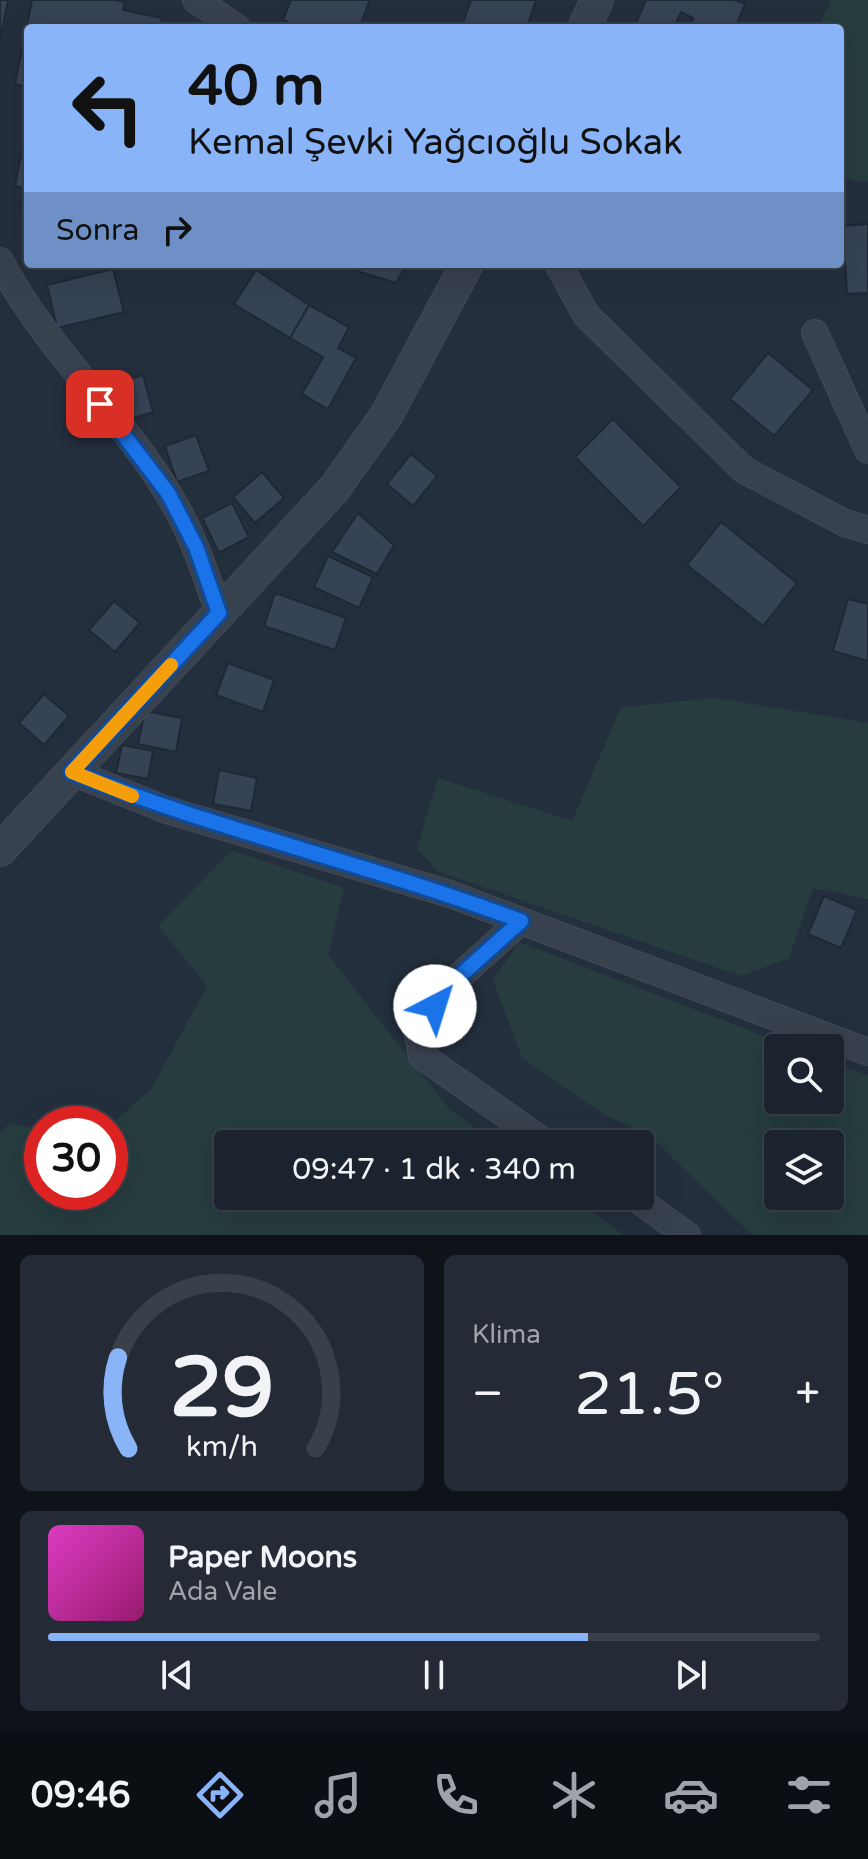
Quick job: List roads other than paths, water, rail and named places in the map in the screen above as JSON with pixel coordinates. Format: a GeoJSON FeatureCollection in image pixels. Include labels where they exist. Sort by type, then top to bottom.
{"type":"FeatureCollection","features":[{"type":"Feature","properties":{"kind":"street"},"geometry":{"type":"LineString","coordinates":[[196,0],[231,24]]}},
{"type":"Feature","properties":{"kind":"street"},"geometry":{"type":"LineString","coordinates":[[586,24],[597,0]]}},
{"type":"Feature","properties":{"kind":"street"},"geometry":{"type":"LineString","coordinates":[[0,261],[22,304],[168,493],[196,547],[219,613]]}},
{"type":"Feature","properties":{"kind":"street"},"geometry":{"type":"LineString","coordinates":[[0,850],[334,489],[386,416],[465,268]]}},
{"type":"Feature","properties":{"kind":"street"},"geometry":{"type":"LineString","coordinates":[[560,268],[586,315],[744,470],[845,523],[868,530]]}},
{"type":"Feature","properties":{"kind":"street"},"geometry":{"type":"LineString","coordinates":[[815,333],[868,450]]}},
{"type":"Feature","properties":{"kind":"street"},"geometry":{"type":"LineString","coordinates":[[72,772],[167,810],[450,894],[868,1052]]}},
{"type":"Feature","properties":{"kind":"street"},"geometry":{"type":"LineString","coordinates":[[521,921],[453,982],[417,1029],[422,1056],[527,1130]]}},
{"type":"Feature","properties":{"kind":"street"},"geometry":{"type":"LineString","coordinates":[[652,1210],[687,1235]]}}]}
